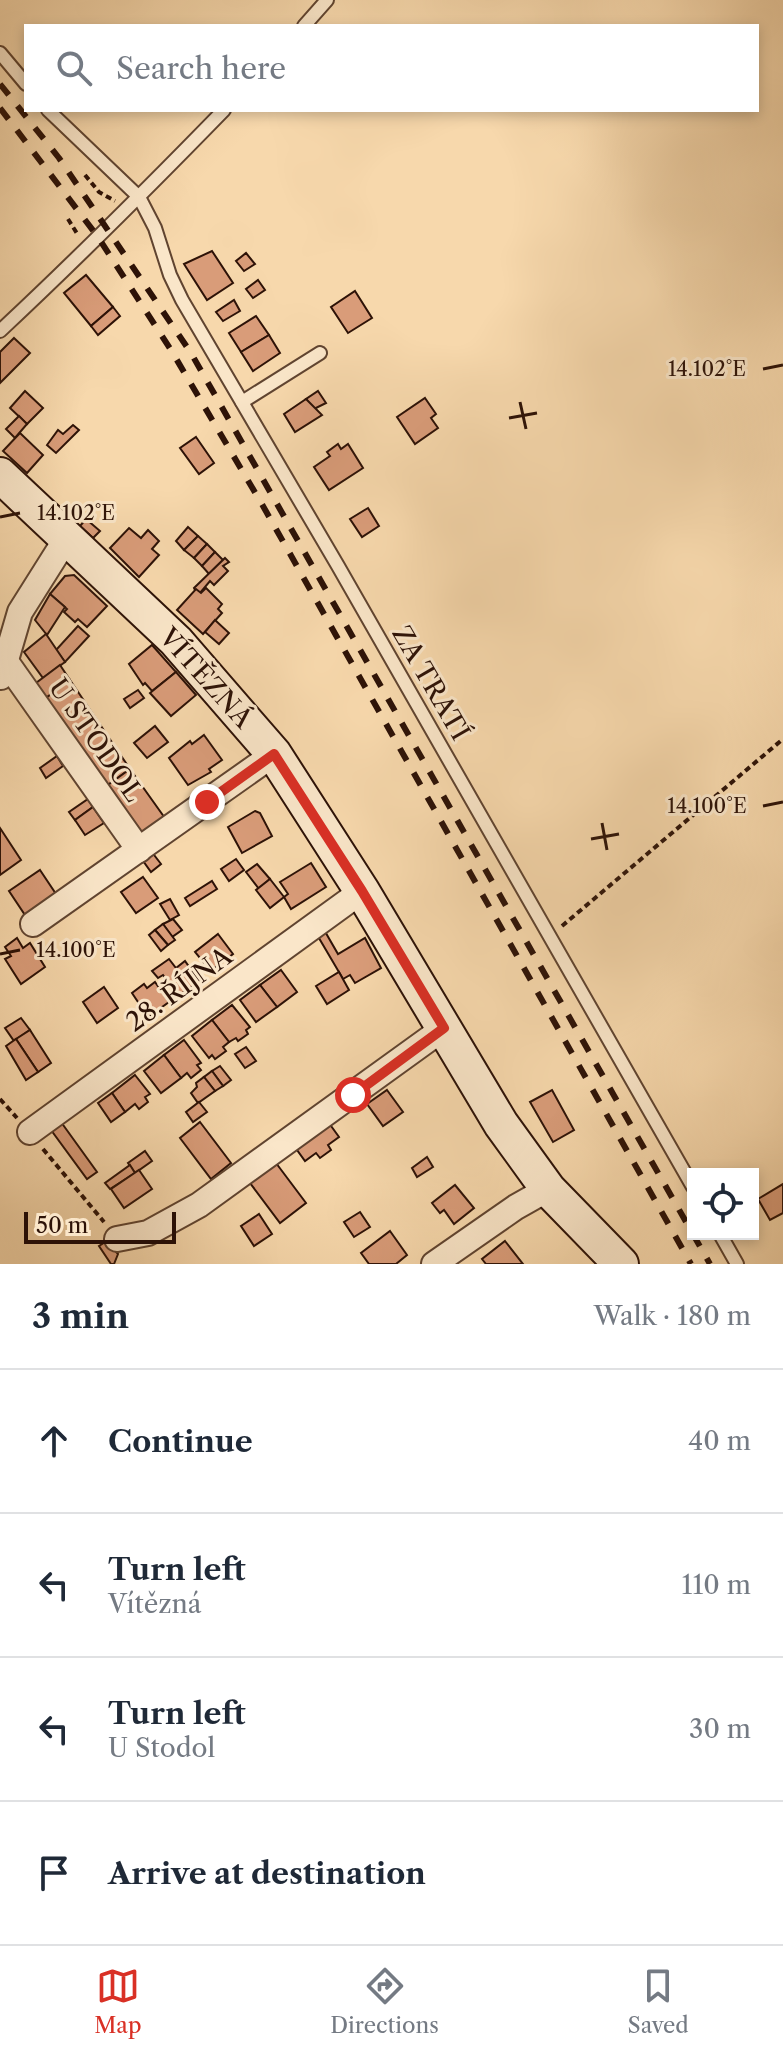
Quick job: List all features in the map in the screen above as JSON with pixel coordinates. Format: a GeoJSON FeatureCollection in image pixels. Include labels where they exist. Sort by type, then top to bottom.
{"type":"FeatureCollection","features":[{"type":"Feature","properties":{"kind":"main road","name":"VÍTĚZNÁ"},"geometry":{"type":"LineString","coordinates":[[0,475],[176,641],[274,754],[362,891],[501,1124],[548,1189],[621,1264]]}},
{"type":"Feature","properties":{"kind":"street","name":"U STODOL"},"geometry":{"type":"LineString","coordinates":[[66,539],[20,612],[3,671],[139,850]]}},
{"type":"Feature","properties":{"kind":"street"},"geometry":{"type":"LineString","coordinates":[[33,924],[274,754]]}},
{"type":"Feature","properties":{"kind":"street","name":"28. ŘÍJNA"},"geometry":{"type":"LineString","coordinates":[[30,1132],[362,891]]}},
{"type":"Feature","properties":{"kind":"street"},"geometry":{"type":"LineString","coordinates":[[117,1239],[148,1233],[199,1205],[444,1028]]}},
{"type":"Feature","properties":{"kind":"street"},"geometry":{"type":"LineString","coordinates":[[434,1264],[516,1207],[548,1189]]}},
{"type":"Feature","properties":{"kind":"lane"},"geometry":{"type":"LineString","coordinates":[[306,24],[327,0]]}},
{"type":"Feature","properties":{"kind":"lane"},"geometry":{"type":"LineString","coordinates":[[0,53],[24,82]]}},
{"type":"Feature","properties":{"kind":"lane"},"geometry":{"type":"LineString","coordinates":[[50,112],[139,197]]}},
{"type":"Feature","properties":{"kind":"lane"},"geometry":{"type":"LineString","coordinates":[[0,331],[222,112]]}},
{"type":"Feature","properties":{"kind":"lane","name":"ZA TRATÍ"},"geometry":{"type":"LineString","coordinates":[[139,197],[155,228],[170,275],[182,300],[687,1177]]}},
{"type":"Feature","properties":{"kind":"lane"},"geometry":{"type":"LineString","coordinates":[[242,402],[320,353]]}},
{"type":"Feature","properties":{"kind":"lane"},"geometry":{"type":"LineString","coordinates":[[723,1240],[737,1264]]}},
{"type":"Feature","properties":{"kind":"path"},"geometry":{"type":"LineString","coordinates":[[85,175],[99,192],[117,202],[124,212]]}},
{"type":"Feature","properties":{"kind":"path"},"geometry":{"type":"LineString","coordinates":[[549,936],[783,739]]}},
{"type":"Feature","properties":{"kind":"path"},"geometry":{"type":"LineString","coordinates":[[0,1099],[117,1239]]}},
{"type":"Feature","properties":{"kind":"building"},"geometry":{"type":"Polygon","coordinates":[[[212,251],[233,283],[207,300],[184,264],[212,251]]]}},
{"type":"Feature","properties":{"kind":"building"},"geometry":{"type":"Polygon","coordinates":[[[246,253],[255,264],[244,271],[236,261],[246,253]]]}},
{"type":"Feature","properties":{"kind":"building"},"geometry":{"type":"Polygon","coordinates":[[[86,275],[113,307],[91,326],[64,293],[86,275]]]}},
{"type":"Feature","properties":{"kind":"building"},"geometry":{"type":"Polygon","coordinates":[[[258,280],[265,290],[253,298],[246,289],[258,280]]]}},
{"type":"Feature","properties":{"kind":"building"},"geometry":{"type":"Polygon","coordinates":[[[355,291],[372,318],[348,333],[331,307],[355,291]]]}},
{"type":"Feature","properties":{"kind":"building"},"geometry":{"type":"Polygon","coordinates":[[[234,300],[240,311],[223,321],[216,312],[234,300]]]}},
{"type":"Feature","properties":{"kind":"building"},"geometry":{"type":"Polygon","coordinates":[[[113,307],[120,316],[98,335],[91,326],[113,307]]]}},
{"type":"Feature","properties":{"kind":"building"},"geometry":{"type":"Polygon","coordinates":[[[256,316],[269,335],[241,352],[229,333],[256,316]]]}},
{"type":"Feature","properties":{"kind":"building"},"geometry":{"type":"Polygon","coordinates":[[[269,335],[280,353],[253,371],[241,352],[269,335]]]}},
{"type":"Feature","properties":{"kind":"building"},"geometry":{"type":"Polygon","coordinates":[[[14,338],[30,353],[0,383],[0,352],[14,338]]]}},
{"type":"Feature","properties":{"kind":"building"},"geometry":{"type":"Polygon","coordinates":[[[25,391],[43,408],[27,424],[10,408],[25,391]]]}},
{"type":"Feature","properties":{"kind":"building"},"geometry":{"type":"Polygon","coordinates":[[[318,391],[326,403],[314,409],[306,399],[318,391]]]}},
{"type":"Feature","properties":{"kind":"building"},"geometry":{"type":"Polygon","coordinates":[[[425,398],[436,414],[431,418],[438,428],[415,444],[397,417],[425,398]]]}},
{"type":"Feature","properties":{"kind":"building"},"geometry":{"type":"Polygon","coordinates":[[[306,399],[322,415],[295,432],[284,414],[306,399]]]}},
{"type":"Feature","properties":{"kind":"building"},"geometry":{"type":"Polygon","coordinates":[[[19,416],[27,424],[15,438],[6,429],[19,416]]]}},
{"type":"Feature","properties":{"kind":"building"},"geometry":{"type":"Polygon","coordinates":[[[73,425],[79,430],[56,453],[47,445],[58,430],[63,434],[73,425]]]}},
{"type":"Feature","properties":{"kind":"building"},"geometry":{"type":"Polygon","coordinates":[[[20,433],[43,455],[27,473],[3,451],[20,433]]]}},
{"type":"Feature","properties":{"kind":"building"},"geometry":{"type":"Polygon","coordinates":[[[196,437],[214,463],[199,474],[180,448],[196,437]]]}},
{"type":"Feature","properties":{"kind":"building"},"geometry":{"type":"Polygon","coordinates":[[[338,444],[341,449],[348,444],[363,468],[329,490],[314,467],[330,456],[327,452],[338,444]]]}},
{"type":"Feature","properties":{"kind":"building"},"geometry":{"type":"Polygon","coordinates":[[[368,508],[379,526],[362,537],[350,519],[368,508]]]}},
{"type":"Feature","properties":{"kind":"building"},"geometry":{"type":"Polygon","coordinates":[[[86,519],[100,531],[93,538],[80,526],[86,519]]]}},
{"type":"Feature","properties":{"kind":"building"},"geometry":{"type":"Polygon","coordinates":[[[188,527],[198,536],[184,550],[176,541],[188,527]]]}},
{"type":"Feature","properties":{"kind":"building"},"geometry":{"type":"Polygon","coordinates":[[[129,528],[141,538],[148,530],[159,541],[152,549],[159,555],[139,577],[110,548],[129,528]]]}},
{"type":"Feature","properties":{"kind":"building"},"geometry":{"type":"Polygon","coordinates":[[[198,536],[207,544],[194,558],[184,550],[198,536]]]}},
{"type":"Feature","properties":{"kind":"building"},"geometry":{"type":"Polygon","coordinates":[[[207,544],[215,552],[202,566],[194,558],[207,544]]]}},
{"type":"Feature","properties":{"kind":"building"},"geometry":{"type":"Polygon","coordinates":[[[215,552],[223,560],[209,574],[202,566],[215,552]]]}},
{"type":"Feature","properties":{"kind":"building"},"geometry":{"type":"Polygon","coordinates":[[[225,558],[229,562],[223,566],[228,571],[214,585],[210,581],[200,593],[195,590],[194,588],[225,558]]]}},
{"type":"Feature","properties":{"kind":"building"},"geometry":{"type":"Polygon","coordinates":[[[74,575],[107,606],[87,627],[78,619],[75,622],[64,612],[67,609],[50,594],[65,576],[74,575]]]}},
{"type":"Feature","properties":{"kind":"building"},"geometry":{"type":"Polygon","coordinates":[[[206,588],[222,604],[218,609],[222,613],[203,634],[177,610],[196,589],[201,593],[206,588]]]}},
{"type":"Feature","properties":{"kind":"building"},"geometry":{"type":"Polygon","coordinates":[[[50,594],[65,607],[47,635],[35,620],[50,594]]]}},
{"type":"Feature","properties":{"kind":"building"},"geometry":{"type":"Polygon","coordinates":[[[215,620],[229,633],[219,644],[205,632],[215,620]]]}},
{"type":"Feature","properties":{"kind":"building"},"geometry":{"type":"Polygon","coordinates":[[[78,626],[89,636],[65,662],[56,650],[78,626]]]}},
{"type":"Feature","properties":{"kind":"building"},"geometry":{"type":"Polygon","coordinates":[[[46,634],[65,662],[43,678],[24,652],[46,634]]]}},
{"type":"Feature","properties":{"kind":"building"},"geometry":{"type":"Polygon","coordinates":[[[152,645],[176,672],[152,691],[145,683],[143,685],[129,664],[152,645]]]}},
{"type":"Feature","properties":{"kind":"building"},"geometry":{"type":"Polygon","coordinates":[[[60,665],[70,680],[46,698],[36,683],[60,665]]]}},
{"type":"Feature","properties":{"kind":"building"},"geometry":{"type":"Polygon","coordinates":[[[176,672],[196,695],[171,716],[150,693],[176,672]]]}},
{"type":"Feature","properties":{"kind":"building"},"geometry":{"type":"Polygon","coordinates":[[[70,680],[130,769],[108,785],[46,698],[70,680]]]}},
{"type":"Feature","properties":{"kind":"building"},"geometry":{"type":"Polygon","coordinates":[[[138,690],[144,698],[130,708],[124,699],[138,690]]]}},
{"type":"Feature","properties":{"kind":"building"},"geometry":{"type":"Polygon","coordinates":[[[155,726],[168,742],[147,758],[134,743],[155,726]]]}},
{"type":"Feature","properties":{"kind":"building"},"geometry":{"type":"Polygon","coordinates":[[[204,735],[222,760],[209,769],[211,772],[188,785],[169,758],[190,741],[192,744],[204,735]]]}},
{"type":"Feature","properties":{"kind":"building"},"geometry":{"type":"Polygon","coordinates":[[[57,756],[63,766],[46,778],[40,768],[57,756]]]}},
{"type":"Feature","properties":{"kind":"building"},"geometry":{"type":"Polygon","coordinates":[[[130,769],[167,821],[145,837],[108,785],[130,769]]]}},
{"type":"Feature","properties":{"kind":"building"},"geometry":{"type":"Polygon","coordinates":[[[88,799],[93,807],[75,820],[69,812],[88,799]]]}},
{"type":"Feature","properties":{"kind":"building"},"geometry":{"type":"Polygon","coordinates":[[[93,807],[104,823],[85,835],[75,820],[93,807]]]}},
{"type":"Feature","properties":{"kind":"building"},"geometry":{"type":"Polygon","coordinates":[[[255,811],[260,813],[272,836],[242,853],[228,827],[255,811]]]}},
{"type":"Feature","properties":{"kind":"building"},"geometry":{"type":"Polygon","coordinates":[[[0,828],[21,860],[0,875],[0,828]]]}},
{"type":"Feature","properties":{"kind":"building"},"geometry":{"type":"Polygon","coordinates":[[[151,851],[161,864],[151,872],[141,858],[151,851]]]}},
{"type":"Feature","properties":{"kind":"building"},"geometry":{"type":"Polygon","coordinates":[[[236,859],[244,870],[229,881],[221,869],[236,859]]]}},
{"type":"Feature","properties":{"kind":"building"},"geometry":{"type":"Polygon","coordinates":[[[311,863],[326,887],[291,909],[284,897],[288,894],[280,882],[311,863]]]}},
{"type":"Feature","properties":{"kind":"building"},"geometry":{"type":"Polygon","coordinates":[[[257,864],[270,879],[259,889],[246,872],[257,864]]]}},
{"type":"Feature","properties":{"kind":"building"},"geometry":{"type":"Polygon","coordinates":[[[40,870],[58,897],[27,918],[9,891],[40,870]]]}},
{"type":"Feature","properties":{"kind":"building"},"geometry":{"type":"Polygon","coordinates":[[[143,877],[158,898],[136,913],[121,892],[143,877]]]}},
{"type":"Feature","properties":{"kind":"building"},"geometry":{"type":"Polygon","coordinates":[[[270,879],[284,897],[270,908],[256,890],[270,879]]]}},
{"type":"Feature","properties":{"kind":"building"},"geometry":{"type":"Polygon","coordinates":[[[212,881],[217,889],[190,906],[185,898],[212,881]]]}},
{"type":"Feature","properties":{"kind":"building"},"geometry":{"type":"Polygon","coordinates":[[[170,899],[179,915],[170,920],[160,904],[170,899]]]}},
{"type":"Feature","properties":{"kind":"building"},"geometry":{"type":"Polygon","coordinates":[[[173,919],[182,930],[172,937],[163,924],[173,919]]]}},
{"type":"Feature","properties":{"kind":"building"},"geometry":{"type":"Polygon","coordinates":[[[163,924],[175,940],[168,945],[155,930],[163,924]]]}},
{"type":"Feature","properties":{"kind":"building"},"geometry":{"type":"Polygon","coordinates":[[[323,928],[338,954],[365,938],[381,968],[355,983],[350,975],[343,979],[316,933],[323,928]]]}},
{"type":"Feature","properties":{"kind":"building"},"geometry":{"type":"Polygon","coordinates":[[[155,930],[168,945],[161,951],[149,935],[155,930]]]}},
{"type":"Feature","properties":{"kind":"building"},"geometry":{"type":"Polygon","coordinates":[[[218,934],[233,954],[213,969],[195,952],[218,934]]]}},
{"type":"Feature","properties":{"kind":"building"},"geometry":{"type":"Polygon","coordinates":[[[17,938],[23,948],[30,943],[45,967],[21,984],[5,959],[11,956],[5,947],[17,938]]]}},
{"type":"Feature","properties":{"kind":"building"},"geometry":{"type":"Polygon","coordinates":[[[169,959],[176,968],[185,961],[199,981],[178,996],[163,975],[158,978],[152,971],[169,959]]]}},
{"type":"Feature","properties":{"kind":"building"},"geometry":{"type":"Polygon","coordinates":[[[281,970],[297,992],[277,1007],[260,985],[281,970]]]}},
{"type":"Feature","properties":{"kind":"building"},"geometry":{"type":"Polygon","coordinates":[[[339,972],[349,990],[327,1004],[316,986],[339,972]]]}},
{"type":"Feature","properties":{"kind":"building"},"geometry":{"type":"Polygon","coordinates":[[[155,982],[169,1002],[148,1017],[132,993],[144,984],[147,988],[155,982]]]}},
{"type":"Feature","properties":{"kind":"building"},"geometry":{"type":"Polygon","coordinates":[[[260,985],[277,1007],[256,1022],[240,1000],[260,985]]]}},
{"type":"Feature","properties":{"kind":"building"},"geometry":{"type":"Polygon","coordinates":[[[104,987],[118,1008],[97,1023],[83,1002],[104,987]]]}},
{"type":"Feature","properties":{"kind":"building"},"geometry":{"type":"Polygon","coordinates":[[[232,1005],[250,1027],[246,1030],[248,1034],[238,1041],[236,1038],[229,1042],[212,1020],[232,1005]]]}},
{"type":"Feature","properties":{"kind":"building"},"geometry":{"type":"Polygon","coordinates":[[[21,1018],[30,1030],[14,1041],[5,1028],[21,1018]]]}},
{"type":"Feature","properties":{"kind":"building"},"geometry":{"type":"Polygon","coordinates":[[[212,1020],[229,1042],[223,1047],[226,1051],[215,1059],[212,1055],[209,1058],[192,1036],[212,1020]]]}},
{"type":"Feature","properties":{"kind":"building"},"geometry":{"type":"Polygon","coordinates":[[[30,1030],[51,1063],[38,1072],[16,1039],[30,1030]]]}},
{"type":"Feature","properties":{"kind":"building"},"geometry":{"type":"Polygon","coordinates":[[[16,1039],[38,1072],[26,1080],[6,1046],[16,1039]]]}},
{"type":"Feature","properties":{"kind":"building"},"geometry":{"type":"Polygon","coordinates":[[[184,1040],[201,1063],[197,1065],[201,1070],[191,1078],[187,1073],[181,1078],[164,1055],[184,1040]]]}},
{"type":"Feature","properties":{"kind":"building"},"geometry":{"type":"Polygon","coordinates":[[[246,1047],[256,1061],[245,1068],[235,1054],[246,1047]]]}},
{"type":"Feature","properties":{"kind":"building"},"geometry":{"type":"Polygon","coordinates":[[[164,1055],[181,1078],[161,1093],[144,1071],[164,1055]]]}},
{"type":"Feature","properties":{"kind":"building"},"geometry":{"type":"Polygon","coordinates":[[[220,1066],[231,1080],[223,1086],[212,1071],[220,1066]]]}},
{"type":"Feature","properties":{"kind":"building"},"geometry":{"type":"Polygon","coordinates":[[[212,1071],[223,1086],[215,1091],[204,1077],[212,1071]]]}},
{"type":"Feature","properties":{"kind":"building"},"geometry":{"type":"Polygon","coordinates":[[[135,1075],[150,1094],[145,1097],[148,1102],[139,1109],[135,1104],[125,1112],[112,1093],[135,1075]]]}},
{"type":"Feature","properties":{"kind":"building"},"geometry":{"type":"Polygon","coordinates":[[[204,1077],[215,1091],[198,1103],[191,1093],[197,1087],[196,1083],[204,1077]]]}},
{"type":"Feature","properties":{"kind":"building"},"geometry":{"type":"Polygon","coordinates":[[[387,1090],[403,1112],[383,1126],[367,1104],[387,1090]]]}},
{"type":"Feature","properties":{"kind":"building"},"geometry":{"type":"Polygon","coordinates":[[[552,1090],[574,1130],[553,1142],[530,1102],[552,1090]]]}},
{"type":"Feature","properties":{"kind":"building"},"geometry":{"type":"Polygon","coordinates":[[[112,1093],[125,1112],[111,1122],[98,1103],[112,1093]]]}},
{"type":"Feature","properties":{"kind":"building"},"geometry":{"type":"Polygon","coordinates":[[[199,1102],[207,1112],[193,1122],[186,1112],[199,1102]]]}},
{"type":"Feature","properties":{"kind":"building"},"geometry":{"type":"Polygon","coordinates":[[[326,1119],[339,1137],[328,1145],[331,1150],[320,1158],[316,1153],[305,1161],[292,1143],[326,1119]]]}},
{"type":"Feature","properties":{"kind":"building"},"geometry":{"type":"Polygon","coordinates":[[[61,1122],[97,1172],[87,1179],[51,1130],[61,1122]]]}},
{"type":"Feature","properties":{"kind":"building"},"geometry":{"type":"Polygon","coordinates":[[[200,1122],[231,1163],[211,1179],[180,1138],[200,1122]]]}},
{"type":"Feature","properties":{"kind":"building"},"geometry":{"type":"Polygon","coordinates":[[[145,1151],[152,1161],[135,1173],[128,1163],[145,1151]]]}},
{"type":"Feature","properties":{"kind":"building"},"geometry":{"type":"Polygon","coordinates":[[[427,1157],[433,1167],[417,1177],[412,1168],[427,1157]]]}},
{"type":"Feature","properties":{"kind":"building"},"geometry":{"type":"Polygon","coordinates":[[[273,1159],[306,1203],[280,1223],[247,1179],[273,1159]]]}},
{"type":"Feature","properties":{"kind":"building"},"geometry":{"type":"Polygon","coordinates":[[[130,1165],[135,1173],[110,1189],[105,1183],[130,1165]]]}},
{"type":"Feature","properties":{"kind":"building"},"geometry":{"type":"Polygon","coordinates":[[[139,1170],[152,1189],[124,1208],[111,1189],[139,1170]]]}},
{"type":"Feature","properties":{"kind":"building"},"geometry":{"type":"Polygon","coordinates":[[[783,1184],[783,1213],[770,1220],[759,1198],[783,1184]]]}},
{"type":"Feature","properties":{"kind":"building"},"geometry":{"type":"Polygon","coordinates":[[[455,1185],[474,1208],[454,1224],[444,1210],[440,1213],[432,1203],[455,1185]]]}},
{"type":"Feature","properties":{"kind":"building"},"geometry":{"type":"Polygon","coordinates":[[[360,1212],[370,1227],[354,1237],[344,1222],[360,1212]]]}},
{"type":"Feature","properties":{"kind":"building"},"geometry":{"type":"Polygon","coordinates":[[[259,1214],[272,1234],[254,1246],[241,1226],[259,1214]]]}},
{"type":"Feature","properties":{"kind":"building"},"geometry":{"type":"Polygon","coordinates":[[[390,1231],[407,1255],[396,1264],[369,1264],[361,1253],[390,1231]]]}},
{"type":"Feature","properties":{"kind":"building"},"geometry":{"type":"Polygon","coordinates":[[[107,1241],[118,1254],[114,1264],[99,1246],[107,1241]]]}},
{"type":"Feature","properties":{"kind":"building"},"geometry":{"type":"Polygon","coordinates":[[[505,1241],[523,1264],[486,1264],[482,1259],[505,1241]]]}},
{"type":"Feature","properties":{"kind":"railway"},"geometry":{"type":"LineString","coordinates":[[0,84],[59,158],[191,353],[710,1264]]}},
{"type":"Feature","properties":{"kind":"railway"},"geometry":{"type":"LineString","coordinates":[[0,108],[98,237],[171,350],[263,506],[691,1264]]}},
{"type":"Feature","properties":{"kind":"route"},"geometry":{"type":"LineString","coordinates":[[207,802],[274,754],[362,891],[444,1028],[353,1095]]}}]}
